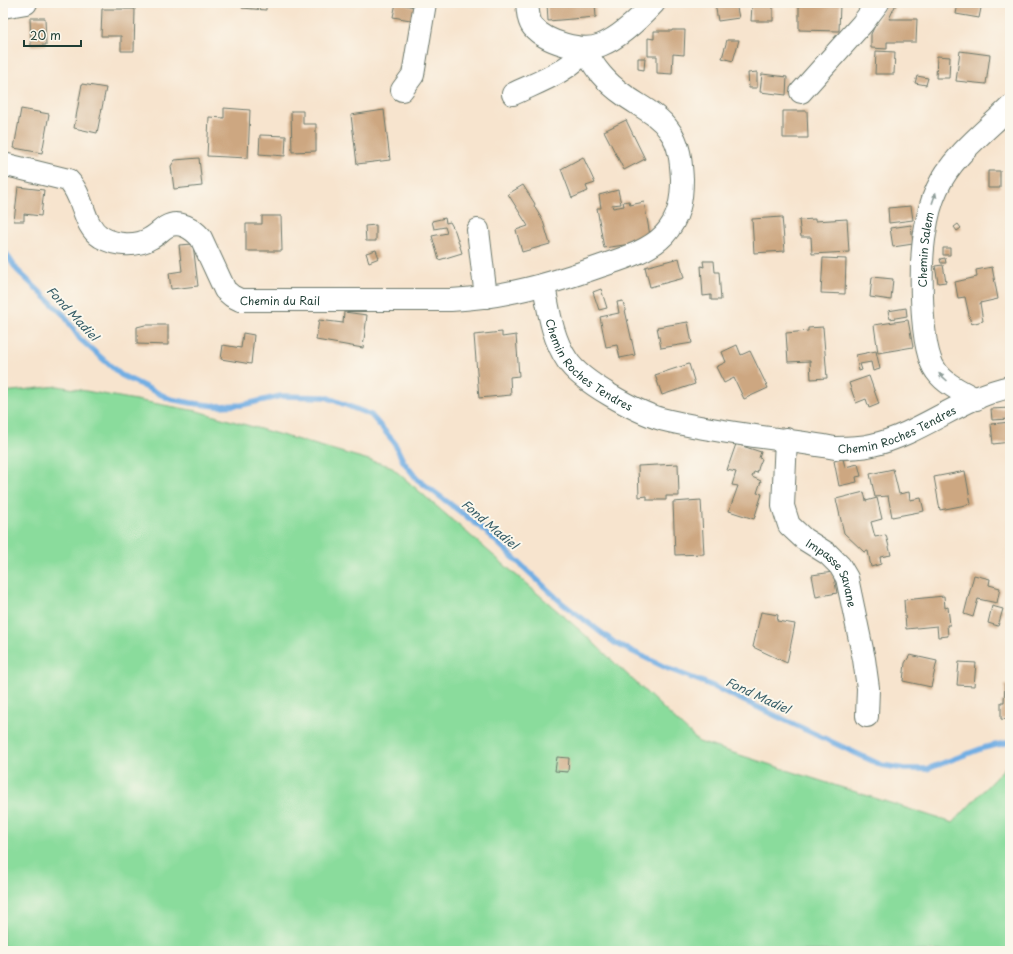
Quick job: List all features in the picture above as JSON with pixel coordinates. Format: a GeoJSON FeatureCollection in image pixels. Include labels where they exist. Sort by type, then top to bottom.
{"type":"FeatureCollection","features":[{"type":"Feature","properties":{"kind":"street"},"geometry":{"type":"LineString","coordinates":[[3,7],[26,3]]}},
{"type":"Feature","properties":{"kind":"street"},"geometry":{"type":"LineString","coordinates":[[402,90],[413,75],[425,3]]}},
{"type":"Feature","properties":{"kind":"street"},"geometry":{"type":"LineString","coordinates":[[527,3],[529,19],[533,27],[553,40],[577,48],[586,49],[603,45],[619,34],[654,3]]}},
{"type":"Feature","properties":{"kind":"street"},"geometry":{"type":"LineString","coordinates":[[801,92],[862,24],[878,3]]}},
{"type":"Feature","properties":{"kind":"street"},"geometry":{"type":"LineString","coordinates":[[513,94],[567,68],[578,59],[586,49]]}},
{"type":"Feature","properties":{"kind":"street"},"geometry":{"type":"LineString","coordinates":[[544,286],[624,258],[663,236],[678,216],[682,194],[682,161],[677,145],[669,130],[650,112],[623,94],[596,68],[586,49]]}},
{"type":"Feature","properties":{"kind":"street","name":"Chemin Salem"},"geometry":{"type":"LineString","coordinates":[[976,399],[961,392],[944,379],[936,370],[931,360],[925,339],[922,284],[925,233],[937,188],[949,169],[967,148],[1010,108]]}},
{"type":"Feature","properties":{"kind":"street","name":"Chemin du Rail"},"geometry":{"type":"LineString","coordinates":[[3,164],[68,180],[75,187],[81,199],[90,227],[101,237],[115,244],[142,243],[151,239],[168,226],[187,226],[196,231],[201,238],[225,290],[240,300],[451,300],[486,298],[544,286]]}},
{"type":"Feature","properties":{"kind":"street"},"geometry":{"type":"LineString","coordinates":[[478,230],[486,298]]}},
{"type":"Feature","properties":{"kind":"street","name":"Chemin Roches Tendres"},"geometry":{"type":"LineString","coordinates":[[544,286],[550,323],[557,342],[567,361],[593,385],[625,403],[660,418],[835,448],[853,448],[872,445],[892,439],[976,399],[1010,387]]}},
{"type":"Feature","properties":{"kind":"street","name":"Impasse Savane"},"geometry":{"type":"LineString","coordinates":[[786,439],[783,506],[789,524],[804,539],[828,554],[840,566],[847,578],[864,659],[868,688],[867,716]]}},
{"type":"Feature","properties":{"kind":"green space"},"geometry":{"type":"Polygon","coordinates":[[[58,386],[197,411],[390,466],[582,632],[699,742],[953,823],[1010,762],[1010,951],[3,951],[3,392],[58,386]]]}},
{"type":"Feature","properties":{"kind":"building"},"geometry":{"type":"Polygon","coordinates":[[[242,3],[266,3],[266,10],[242,8],[242,3]]]}},
{"type":"Feature","properties":{"kind":"building"},"geometry":{"type":"Polygon","coordinates":[[[396,3],[418,8],[416,21],[393,17],[396,3]]]}},
{"type":"Feature","properties":{"kind":"building"},"geometry":{"type":"Polygon","coordinates":[[[547,3],[595,3],[596,17],[548,21],[547,3]]]}},
{"type":"Feature","properties":{"kind":"building"},"geometry":{"type":"Polygon","coordinates":[[[715,3],[736,3],[739,18],[718,21],[715,3]]]}},
{"type":"Feature","properties":{"kind":"building"},"geometry":{"type":"Polygon","coordinates":[[[748,3],[773,3],[773,21],[751,21],[752,5],[748,5],[748,3]]]}},
{"type":"Feature","properties":{"kind":"building"},"geometry":{"type":"Polygon","coordinates":[[[799,3],[840,4],[839,31],[799,30],[799,3]]]}},
{"type":"Feature","properties":{"kind":"building"},"geometry":{"type":"Polygon","coordinates":[[[886,3],[896,4],[889,19],[917,19],[916,42],[887,42],[887,49],[871,48],[871,34],[886,3]]]}},
{"type":"Feature","properties":{"kind":"building"},"geometry":{"type":"Polygon","coordinates":[[[930,3],[930,5],[913,4],[930,3]]]}},
{"type":"Feature","properties":{"kind":"building"},"geometry":{"type":"Polygon","coordinates":[[[958,3],[982,3],[979,18],[956,14],[958,3]]]}},
{"type":"Feature","properties":{"kind":"building"},"geometry":{"type":"Polygon","coordinates":[[[102,9],[135,9],[134,51],[121,51],[121,36],[101,36],[102,9]]]}},
{"type":"Feature","properties":{"kind":"building"},"geometry":{"type":"Polygon","coordinates":[[[30,18],[45,18],[46,45],[31,46],[30,18]]]}},
{"type":"Feature","properties":{"kind":"building"},"geometry":{"type":"Polygon","coordinates":[[[685,30],[684,55],[673,54],[672,74],[657,73],[657,56],[648,56],[648,38],[654,39],[654,31],[685,30]]]}},
{"type":"Feature","properties":{"kind":"building"},"geometry":{"type":"Polygon","coordinates":[[[727,40],[739,40],[733,61],[722,58],[727,40]]]}},
{"type":"Feature","properties":{"kind":"building"},"geometry":{"type":"Polygon","coordinates":[[[876,51],[895,52],[894,74],[875,74],[876,51]]]}},
{"type":"Feature","properties":{"kind":"building"},"geometry":{"type":"Polygon","coordinates":[[[960,51],[990,55],[986,84],[956,81],[960,51]]]}},
{"type":"Feature","properties":{"kind":"building"},"geometry":{"type":"Polygon","coordinates":[[[937,56],[950,57],[949,78],[936,78],[937,56]]]}},
{"type":"Feature","properties":{"kind":"building"},"geometry":{"type":"Polygon","coordinates":[[[638,58],[645,58],[644,70],[638,69],[638,58]]]}},
{"type":"Feature","properties":{"kind":"building"},"geometry":{"type":"Polygon","coordinates":[[[757,72],[757,88],[749,88],[748,73],[757,72]]]}},
{"type":"Feature","properties":{"kind":"building"},"geometry":{"type":"Polygon","coordinates":[[[762,74],[787,77],[786,95],[760,92],[762,74]]]}},
{"type":"Feature","properties":{"kind":"building"},"geometry":{"type":"Polygon","coordinates":[[[917,76],[928,78],[926,85],[915,83],[917,76]]]}},
{"type":"Feature","properties":{"kind":"building"},"geometry":{"type":"Polygon","coordinates":[[[82,84],[106,88],[97,133],[74,128],[82,84]]]}},
{"type":"Feature","properties":{"kind":"building"},"geometry":{"type":"Polygon","coordinates":[[[224,108],[250,110],[248,158],[207,156],[209,117],[224,118],[224,108]]]}},
{"type":"Feature","properties":{"kind":"building"},"geometry":{"type":"Polygon","coordinates":[[[21,109],[49,114],[42,153],[14,148],[21,109]]]}},
{"type":"Feature","properties":{"kind":"building"},"geometry":{"type":"Polygon","coordinates":[[[384,110],[390,160],[357,164],[351,115],[384,110]]]}},
{"type":"Feature","properties":{"kind":"building"},"geometry":{"type":"Polygon","coordinates":[[[291,111],[303,111],[303,124],[316,124],[316,151],[292,152],[291,111]]]}},
{"type":"Feature","properties":{"kind":"building"},"geometry":{"type":"Polygon","coordinates":[[[783,111],[807,111],[808,138],[783,138],[783,111]]]}},
{"type":"Feature","properties":{"kind":"building"},"geometry":{"type":"Polygon","coordinates":[[[626,120],[645,159],[624,170],[604,131],[626,120]]]}},
{"type":"Feature","properties":{"kind":"building"},"geometry":{"type":"Polygon","coordinates":[[[260,135],[286,136],[285,156],[259,154],[260,135]]]}},
{"type":"Feature","properties":{"kind":"building"},"geometry":{"type":"Polygon","coordinates":[[[583,157],[595,183],[586,186],[588,191],[572,198],[561,169],[583,157]]]}},
{"type":"Feature","properties":{"kind":"building"},"geometry":{"type":"Polygon","coordinates":[[[199,158],[202,186],[174,189],[171,166],[175,160],[199,158]]]}},
{"type":"Feature","properties":{"kind":"building"},"geometry":{"type":"Polygon","coordinates":[[[988,171],[1000,171],[1000,188],[988,188],[988,171]]]}},
{"type":"Feature","properties":{"kind":"building"},"geometry":{"type":"Polygon","coordinates":[[[523,185],[535,204],[534,206],[543,221],[550,244],[522,252],[516,230],[528,226],[508,194],[523,185]]]}},
{"type":"Feature","properties":{"kind":"building"},"geometry":{"type":"Polygon","coordinates":[[[18,187],[44,190],[41,216],[24,214],[24,221],[14,221],[18,187]]]}},
{"type":"Feature","properties":{"kind":"building"},"geometry":{"type":"Polygon","coordinates":[[[618,190],[621,204],[612,205],[613,208],[624,206],[623,202],[629,201],[630,205],[644,202],[651,241],[604,248],[597,208],[601,208],[599,195],[618,190]]]}},
{"type":"Feature","properties":{"kind":"building"},"geometry":{"type":"Polygon","coordinates":[[[911,206],[913,220],[889,223],[888,208],[911,206]]]}},
{"type":"Feature","properties":{"kind":"building"},"geometry":{"type":"Polygon","coordinates":[[[262,216],[281,216],[282,251],[246,251],[246,224],[262,224],[262,216]]]}},
{"type":"Feature","properties":{"kind":"building"},"geometry":{"type":"Polygon","coordinates":[[[782,217],[785,251],[754,253],[752,219],[782,217]]]}},
{"type":"Feature","properties":{"kind":"building"},"geometry":{"type":"Polygon","coordinates":[[[445,218],[446,223],[450,222],[455,231],[462,253],[439,260],[432,236],[447,233],[445,227],[434,229],[432,221],[445,218]]]}},
{"type":"Feature","properties":{"kind":"building"},"geometry":{"type":"Polygon","coordinates":[[[815,219],[815,221],[847,219],[849,252],[812,254],[811,237],[801,237],[799,220],[815,219]]]}},
{"type":"Feature","properties":{"kind":"building"},"geometry":{"type":"Polygon","coordinates":[[[958,224],[961,228],[957,231],[954,227],[958,224]]]}},
{"type":"Feature","properties":{"kind":"building"},"geometry":{"type":"Polygon","coordinates":[[[376,225],[376,241],[366,241],[365,226],[376,225]]]}},
{"type":"Feature","properties":{"kind":"building"},"geometry":{"type":"Polygon","coordinates":[[[911,225],[913,244],[893,247],[890,228],[911,225]]]}},
{"type":"Feature","properties":{"kind":"building"},"geometry":{"type":"Polygon","coordinates":[[[193,244],[198,286],[171,289],[169,273],[182,271],[179,245],[193,244]]]}},
{"type":"Feature","properties":{"kind":"building"},"geometry":{"type":"Polygon","coordinates":[[[943,248],[950,248],[950,255],[943,255],[943,248]]]}},
{"type":"Feature","properties":{"kind":"building"},"geometry":{"type":"Polygon","coordinates":[[[376,250],[379,258],[369,262],[366,253],[376,250]]]}},
{"type":"Feature","properties":{"kind":"building"},"geometry":{"type":"Polygon","coordinates":[[[679,258],[684,278],[650,287],[645,267],[679,258]]]}},
{"type":"Feature","properties":{"kind":"building"},"geometry":{"type":"Polygon","coordinates":[[[823,258],[846,259],[845,294],[821,293],[823,258]]]}},
{"type":"Feature","properties":{"kind":"building"},"geometry":{"type":"Polygon","coordinates":[[[945,258],[946,263],[941,263],[940,259],[945,258]]]}},
{"type":"Feature","properties":{"kind":"building"},"geometry":{"type":"Polygon","coordinates":[[[703,261],[714,261],[715,272],[719,272],[721,300],[711,300],[711,295],[703,296],[701,266],[704,267],[703,261]]]}},
{"type":"Feature","properties":{"kind":"building"},"geometry":{"type":"Polygon","coordinates":[[[943,265],[946,282],[938,283],[935,266],[943,265]]]}},
{"type":"Feature","properties":{"kind":"building"},"geometry":{"type":"Polygon","coordinates":[[[992,267],[998,299],[980,303],[983,321],[971,324],[965,297],[958,298],[955,282],[977,277],[976,270],[992,267]]]}},
{"type":"Feature","properties":{"kind":"building"},"geometry":{"type":"Polygon","coordinates":[[[872,277],[893,279],[891,300],[870,297],[872,277]]]}},
{"type":"Feature","properties":{"kind":"building"},"geometry":{"type":"Polygon","coordinates":[[[601,289],[607,308],[599,310],[593,292],[601,289]]]}},
{"type":"Feature","properties":{"kind":"building"},"geometry":{"type":"Polygon","coordinates":[[[623,301],[635,355],[620,358],[617,345],[606,347],[600,317],[619,313],[617,302],[623,301]]]}},
{"type":"Feature","properties":{"kind":"building"},"geometry":{"type":"Polygon","coordinates":[[[906,308],[907,316],[890,319],[888,311],[906,308]]]}},
{"type":"Feature","properties":{"kind":"building"},"geometry":{"type":"Polygon","coordinates":[[[344,312],[367,315],[363,348],[316,340],[319,320],[343,323],[344,312]]]}},
{"type":"Feature","properties":{"kind":"building"},"geometry":{"type":"Polygon","coordinates":[[[908,320],[913,347],[878,353],[874,325],[908,320]]]}},
{"type":"Feature","properties":{"kind":"building"},"geometry":{"type":"Polygon","coordinates":[[[688,322],[692,343],[661,348],[657,327],[688,322]]]}},
{"type":"Feature","properties":{"kind":"building"},"geometry":{"type":"Polygon","coordinates":[[[145,325],[168,325],[168,345],[137,344],[137,327],[145,325]]]}},
{"type":"Feature","properties":{"kind":"building"},"geometry":{"type":"Polygon","coordinates":[[[823,327],[827,378],[811,379],[810,361],[788,362],[786,333],[808,331],[808,328],[823,327]]]}},
{"type":"Feature","properties":{"kind":"building"},"geometry":{"type":"Polygon","coordinates":[[[502,332],[502,337],[516,335],[519,376],[510,377],[511,395],[479,398],[474,335],[502,332]]]}},
{"type":"Feature","properties":{"kind":"building"},"geometry":{"type":"Polygon","coordinates":[[[243,333],[254,335],[251,364],[221,359],[223,345],[241,348],[243,333]]]}},
{"type":"Feature","properties":{"kind":"building"},"geometry":{"type":"Polygon","coordinates":[[[737,345],[741,355],[750,351],[768,388],[744,399],[734,378],[724,383],[716,367],[726,362],[722,352],[737,345]]]}},
{"type":"Feature","properties":{"kind":"building"},"geometry":{"type":"Polygon","coordinates":[[[876,351],[880,369],[873,371],[871,362],[860,364],[862,370],[859,371],[856,355],[876,351]]]}},
{"type":"Feature","properties":{"kind":"building"},"geometry":{"type":"Polygon","coordinates":[[[689,364],[695,384],[662,395],[655,375],[689,364]]]}},
{"type":"Feature","properties":{"kind":"building"},"geometry":{"type":"Polygon","coordinates":[[[869,376],[879,404],[869,408],[866,399],[856,403],[849,383],[869,376]]]}},
{"type":"Feature","properties":{"kind":"building"},"geometry":{"type":"Polygon","coordinates":[[[1010,408],[1010,419],[992,420],[991,409],[1010,408]]]}},
{"type":"Feature","properties":{"kind":"building"},"geometry":{"type":"Polygon","coordinates":[[[1010,422],[1010,442],[993,444],[991,424],[1010,422]]]}},
{"type":"Feature","properties":{"kind":"building"},"geometry":{"type":"Polygon","coordinates":[[[736,444],[761,452],[759,458],[762,459],[757,473],[754,472],[752,477],[761,481],[757,493],[762,494],[754,519],[729,511],[738,486],[732,485],[736,472],[727,470],[736,444]]]}},
{"type":"Feature","properties":{"kind":"building"},"geometry":{"type":"Polygon","coordinates":[[[843,459],[845,467],[858,464],[861,476],[856,477],[857,482],[839,486],[834,461],[843,459]]]}},
{"type":"Feature","properties":{"kind":"building"},"geometry":{"type":"Polygon","coordinates":[[[678,464],[679,496],[666,496],[666,500],[647,500],[647,496],[639,497],[638,466],[678,464]]]}},
{"type":"Feature","properties":{"kind":"building"},"geometry":{"type":"Polygon","coordinates":[[[893,469],[899,494],[909,492],[910,500],[921,498],[924,511],[892,517],[888,496],[875,497],[870,474],[893,469]]]}},
{"type":"Feature","properties":{"kind":"building"},"geometry":{"type":"Polygon","coordinates":[[[965,471],[971,504],[940,510],[934,477],[965,471]]]}},
{"type":"Feature","properties":{"kind":"building"},"geometry":{"type":"Polygon","coordinates":[[[864,492],[866,501],[877,498],[882,519],[871,522],[875,537],[886,535],[891,555],[880,557],[881,564],[871,567],[868,551],[864,552],[844,533],[836,499],[864,492]]]}},
{"type":"Feature","properties":{"kind":"building"},"geometry":{"type":"Polygon","coordinates":[[[701,500],[704,554],[675,555],[673,502],[701,500]]]}},
{"type":"Feature","properties":{"kind":"building"},"geometry":{"type":"Polygon","coordinates":[[[833,572],[837,593],[816,597],[812,575],[833,572]]]}},
{"type":"Feature","properties":{"kind":"building"},"geometry":{"type":"Polygon","coordinates":[[[974,575],[990,579],[989,585],[1000,588],[997,603],[978,599],[973,617],[964,614],[974,575]]]}},
{"type":"Feature","properties":{"kind":"building"},"geometry":{"type":"Polygon","coordinates":[[[944,596],[945,608],[948,607],[950,625],[947,625],[948,636],[938,637],[937,626],[906,629],[904,600],[944,596]]]}},
{"type":"Feature","properties":{"kind":"building"},"geometry":{"type":"Polygon","coordinates":[[[992,606],[1003,609],[998,626],[988,623],[992,606]]]}},
{"type":"Feature","properties":{"kind":"building"},"geometry":{"type":"Polygon","coordinates":[[[761,612],[778,615],[777,621],[795,624],[787,663],[753,647],[761,612]]]}},
{"type":"Feature","properties":{"kind":"building"},"geometry":{"type":"Polygon","coordinates":[[[910,655],[937,661],[931,687],[903,681],[905,663],[910,655]]]}},
{"type":"Feature","properties":{"kind":"building"},"geometry":{"type":"Polygon","coordinates":[[[959,662],[976,663],[974,686],[957,685],[959,662]]]}},
{"type":"Feature","properties":{"kind":"building"},"geometry":{"type":"Polygon","coordinates":[[[1005,684],[1010,684],[1010,720],[1001,719],[1001,702],[1004,702],[1005,684]]]}},
{"type":"Feature","properties":{"kind":"building"},"geometry":{"type":"Polygon","coordinates":[[[557,757],[569,758],[568,772],[555,771],[557,757]]]}},
{"type":"Feature","properties":{"kind":"waterway","name":"Fond Madiel"},"geometry":{"type":"LineString","coordinates":[[3,249],[17,270],[64,315],[80,339],[121,375],[170,399],[217,406],[242,405],[281,396],[326,397],[371,415],[394,442],[403,461],[417,479],[483,529],[563,604],[615,643],[669,669],[708,684],[881,765],[905,769],[927,769],[983,748],[1010,742]]}}]}
